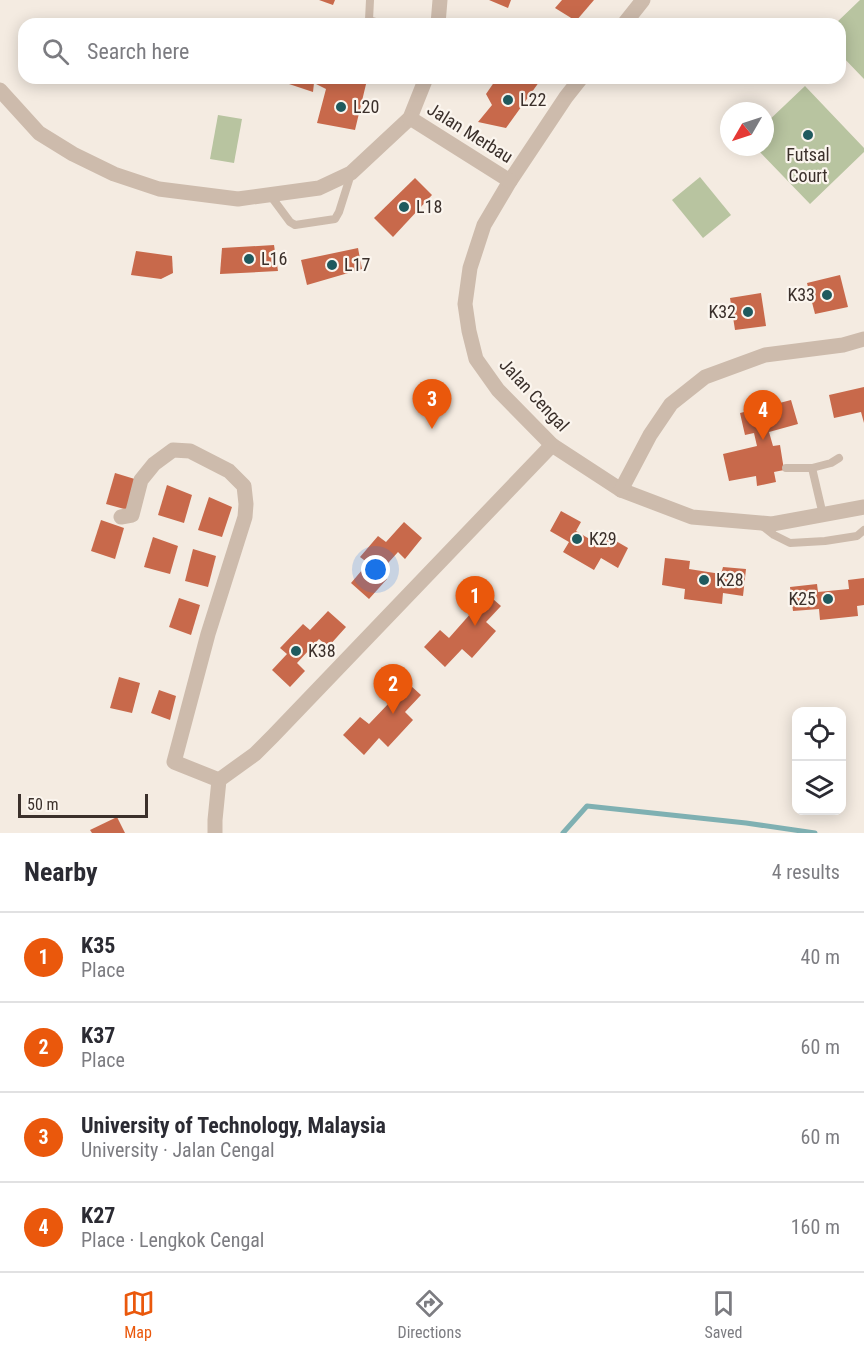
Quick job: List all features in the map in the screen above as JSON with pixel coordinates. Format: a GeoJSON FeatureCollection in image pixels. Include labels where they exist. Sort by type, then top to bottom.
{"type":"FeatureCollection","features":[{"type":"Feature","properties":{"kind":"street"},"geometry":{"type":"LineString","coordinates":[[438,18],[440,0]]}},
{"type":"Feature","properties":{"kind":"street"},"geometry":{"type":"LineString","coordinates":[[629,18],[643,0]]}},
{"type":"Feature","properties":{"kind":"street","name":"Jalan Merbau"},"geometry":{"type":"LineString","coordinates":[[0,90],[39,134],[114,174],[159,189],[238,199],[319,188],[351,173],[410,118],[424,84]]}},
{"type":"Feature","properties":{"kind":"street","name":"Jalan Cengal"},"geometry":{"type":"LineString","coordinates":[[576,84],[510,181],[484,225],[470,268],[465,304],[476,359],[498,390],[552,445],[621,490],[692,517],[772,524],[864,507]]}},
{"type":"Feature","properties":{"kind":"street","name":"Jalan Merbau"},"geometry":{"type":"LineString","coordinates":[[410,118],[510,181]]}},
{"type":"Feature","properties":{"kind":"street"},"geometry":{"type":"LineString","coordinates":[[621,490],[650,435],[671,404],[705,377],[765,355],[843,345],[864,339]]}},
{"type":"Feature","properties":{"kind":"street"},"geometry":{"type":"LineString","coordinates":[[215,833],[219,780],[255,754],[273,736],[552,445]]}},
{"type":"Feature","properties":{"kind":"street"},"geometry":{"type":"LineString","coordinates":[[121,517],[132,514],[141,480],[154,464],[173,450],[190,451],[210,460],[229,471],[244,486],[245,518],[208,634],[174,762],[219,780]]}},
{"type":"Feature","properties":{"kind":"lane"},"geometry":{"type":"LineString","coordinates":[[369,18],[370,0]]}},
{"type":"Feature","properties":{"kind":"lane"},"geometry":{"type":"LineString","coordinates":[[270,195],[290,222],[295,225],[335,219],[351,173]]}},
{"type":"Feature","properties":{"kind":"lane"},"geometry":{"type":"LineString","coordinates":[[786,468],[812,468],[839,459]]}},
{"type":"Feature","properties":{"kind":"lane"},"geometry":{"type":"LineString","coordinates":[[812,468],[823,515]]}},
{"type":"Feature","properties":{"kind":"lane"},"geometry":{"type":"LineString","coordinates":[[759,523],[774,535],[790,543],[825,542],[857,536],[864,530]]}},
{"type":"Feature","properties":{"kind":"green space"},"geometry":{"type":"Polygon","coordinates":[[[860,0],[864,0],[864,79],[846,60],[846,18],[841,18],[860,0]]]}},
{"type":"Feature","properties":{"kind":"green space","name":"Futsal Court"},"geometry":{"type":"Polygon","coordinates":[[[805,86],[864,148],[864,152],[810,204],[764,156],[774,156],[774,115],[805,86]]]}},
{"type":"Feature","properties":{"kind":"green space"},"geometry":{"type":"Polygon","coordinates":[[[218,115],[242,119],[234,163],[210,159],[218,115]]]}},
{"type":"Feature","properties":{"kind":"green space"},"geometry":{"type":"Polygon","coordinates":[[[700,177],[731,215],[703,238],[672,200],[700,177]]]}},
{"type":"Feature","properties":{"kind":"building"},"geometry":{"type":"Polygon","coordinates":[[[319,0],[335,0],[333,5],[319,0]]]}},
{"type":"Feature","properties":{"kind":"building"},"geometry":{"type":"Polygon","coordinates":[[[489,0],[511,0],[508,8],[489,0]]]}},
{"type":"Feature","properties":{"kind":"building"},"geometry":{"type":"Polygon","coordinates":[[[562,0],[594,0],[579,18],[571,18],[555,8],[562,0]]]}},
{"type":"Feature","properties":{"kind":"building","name":"L20"},"geometry":{"type":"Polygon","coordinates":[[[289,84],[314,84],[313,92],[289,84]]]}},
{"type":"Feature","properties":{"kind":"building","name":"L20"},"geometry":{"type":"Polygon","coordinates":[[[316,84],[366,84],[355,130],[317,123],[326,89],[316,84]]]}},
{"type":"Feature","properties":{"kind":"building","name":"L22"},"geometry":{"type":"Polygon","coordinates":[[[493,84],[538,84],[506,128],[478,122],[492,105],[486,94],[493,84]]]}},
{"type":"Feature","properties":{"kind":"building","name":"L18"},"geometry":{"type":"Polygon","coordinates":[[[415,178],[432,195],[393,237],[374,218],[415,178]]]}},
{"type":"Feature","properties":{"kind":"building","name":"L16"},"geometry":{"type":"Polygon","coordinates":[[[274,245],[278,271],[220,274],[222,248],[274,245]]]}},
{"type":"Feature","properties":{"kind":"building","name":"L17"},"geometry":{"type":"Polygon","coordinates":[[[358,248],[362,269],[307,285],[301,260],[358,248]]]}},
{"type":"Feature","properties":{"kind":"building"},"geometry":{"type":"Polygon","coordinates":[[[136,251],[172,256],[173,273],[161,279],[131,275],[136,251]]]}},
{"type":"Feature","properties":{"kind":"building","name":"K33"},"geometry":{"type":"Polygon","coordinates":[[[840,275],[848,307],[815,314],[807,283],[840,275]]]}},
{"type":"Feature","properties":{"kind":"building","name":"K32"},"geometry":{"type":"Polygon","coordinates":[[[761,293],[766,326],[735,330],[730,298],[761,293]]]}},
{"type":"Feature","properties":{"kind":"building"},"geometry":{"type":"Polygon","coordinates":[[[864,387],[864,423],[861,412],[834,418],[829,395],[864,387]]]}},
{"type":"Feature","properties":{"kind":"building"},"geometry":{"type":"Polygon","coordinates":[[[791,400],[798,424],[769,432],[773,446],[780,445],[784,470],[774,472],[776,482],[757,486],[756,476],[729,481],[723,454],[757,446],[754,433],[745,435],[740,413],[791,400]]]}},
{"type":"Feature","properties":{"kind":"building"},"geometry":{"type":"Polygon","coordinates":[[[115,473],[138,480],[128,510],[106,504],[115,473]]]}},
{"type":"Feature","properties":{"kind":"building"},"geometry":{"type":"Polygon","coordinates":[[[167,485],[192,495],[184,523],[158,515],[167,485]]]}},
{"type":"Feature","properties":{"kind":"building"},"geometry":{"type":"Polygon","coordinates":[[[209,497],[232,507],[222,537],[198,530],[209,497]]]}},
{"type":"Feature","properties":{"kind":"building","name":"K29"},"geometry":{"type":"Polygon","coordinates":[[[561,511],[581,522],[576,531],[603,547],[609,537],[628,548],[618,568],[601,558],[594,570],[563,552],[569,542],[550,531],[561,511]]]}},
{"type":"Feature","properties":{"kind":"building"},"geometry":{"type":"Polygon","coordinates":[[[101,520],[124,528],[115,559],[91,551],[101,520]]]}},
{"type":"Feature","properties":{"kind":"building"},"geometry":{"type":"Polygon","coordinates":[[[404,522],[422,538],[405,559],[398,552],[380,572],[387,579],[369,599],[351,583],[368,563],[360,557],[378,536],[386,542],[404,522]]]}},
{"type":"Feature","properties":{"kind":"building"},"geometry":{"type":"Polygon","coordinates":[[[153,537],[178,546],[170,574],[144,567],[153,537]]]}},
{"type":"Feature","properties":{"kind":"building"},"geometry":{"type":"Polygon","coordinates":[[[193,549],[216,556],[208,587],[185,581],[193,549]]]}},
{"type":"Feature","properties":{"kind":"building","name":"K28"},"geometry":{"type":"Polygon","coordinates":[[[665,558],[690,561],[689,569],[721,574],[723,567],[746,569],[743,596],[723,593],[722,604],[684,599],[685,589],[662,585],[665,558]]]}},
{"type":"Feature","properties":{"kind":"building","name":"K25"},"geometry":{"type":"Polygon","coordinates":[[[864,578],[864,605],[857,606],[858,616],[820,620],[819,609],[793,611],[790,587],[817,584],[818,592],[849,589],[848,580],[864,578]]]}},
{"type":"Feature","properties":{"kind":"building"},"geometry":{"type":"Polygon","coordinates":[[[478,586],[501,606],[486,622],[496,631],[472,658],[462,649],[445,667],[424,647],[440,630],[449,638],[472,612],[462,603],[478,586]]]}},
{"type":"Feature","properties":{"kind":"building"},"geometry":{"type":"Polygon","coordinates":[[[179,598],[200,605],[191,635],[169,627],[179,598]]]}},
{"type":"Feature","properties":{"kind":"building","name":"K38"},"geometry":{"type":"Polygon","coordinates":[[[328,611],[346,627],[328,647],[319,639],[297,663],[305,671],[290,687],[272,670],[287,654],[280,648],[303,624],[310,630],[328,611]]]}},
{"type":"Feature","properties":{"kind":"building"},"geometry":{"type":"Polygon","coordinates":[[[400,676],[421,695],[405,712],[413,720],[388,747],[379,738],[364,755],[343,735],[360,717],[369,724],[390,702],[383,695],[400,676]]]}},
{"type":"Feature","properties":{"kind":"building"},"geometry":{"type":"Polygon","coordinates":[[[119,677],[140,683],[132,713],[110,708],[119,677]]]}},
{"type":"Feature","properties":{"kind":"building"},"geometry":{"type":"Polygon","coordinates":[[[159,690],[176,696],[170,720],[151,713],[159,690]]]}},
{"type":"Feature","properties":{"kind":"building"},"geometry":{"type":"Polygon","coordinates":[[[117,817],[125,833],[92,833],[90,830],[117,817]]]}},
{"type":"Feature","properties":{"kind":"waterway"},"geometry":{"type":"LineString","coordinates":[[563,833],[587,806],[746,823],[815,833]]}},
{"type":"Feature","properties":{"kind":"place","name":"L22"},"geometry":{"type":"Point","coordinates":[508,100]}},
{"type":"Feature","properties":{"kind":"place","name":"L20"},"geometry":{"type":"Point","coordinates":[341,107]}},
{"type":"Feature","properties":{"kind":"place","name":"Futsal Court"},"geometry":{"type":"Point","coordinates":[808,135]}},
{"type":"Feature","properties":{"kind":"place","name":"L18"},"geometry":{"type":"Point","coordinates":[404,207]}},
{"type":"Feature","properties":{"kind":"place","name":"L16"},"geometry":{"type":"Point","coordinates":[249,259]}},
{"type":"Feature","properties":{"kind":"place","name":"L17"},"geometry":{"type":"Point","coordinates":[332,265]}},
{"type":"Feature","properties":{"kind":"place","name":"K33"},"geometry":{"type":"Point","coordinates":[827,295]}},
{"type":"Feature","properties":{"kind":"place","name":"K32"},"geometry":{"type":"Point","coordinates":[748,312]}},
{"type":"Feature","properties":{"kind":"place","name":"University of Technology, Malaysia"},"geometry":{"type":"Point","coordinates":[432,429]}},
{"type":"Feature","properties":{"kind":"place","name":"K27"},"geometry":{"type":"Point","coordinates":[763,440]}},
{"type":"Feature","properties":{"kind":"place","name":"K29"},"geometry":{"type":"Point","coordinates":[577,539]}},
{"type":"Feature","properties":{"kind":"place","name":"K28"},"geometry":{"type":"Point","coordinates":[704,580]}},
{"type":"Feature","properties":{"kind":"place","name":"K25"},"geometry":{"type":"Point","coordinates":[828,599]}},
{"type":"Feature","properties":{"kind":"place","name":"K35"},"geometry":{"type":"Point","coordinates":[475,626]}},
{"type":"Feature","properties":{"kind":"place","name":"K38"},"geometry":{"type":"Point","coordinates":[296,651]}},
{"type":"Feature","properties":{"kind":"place","name":"K37"},"geometry":{"type":"Point","coordinates":[393,714]}}]}
